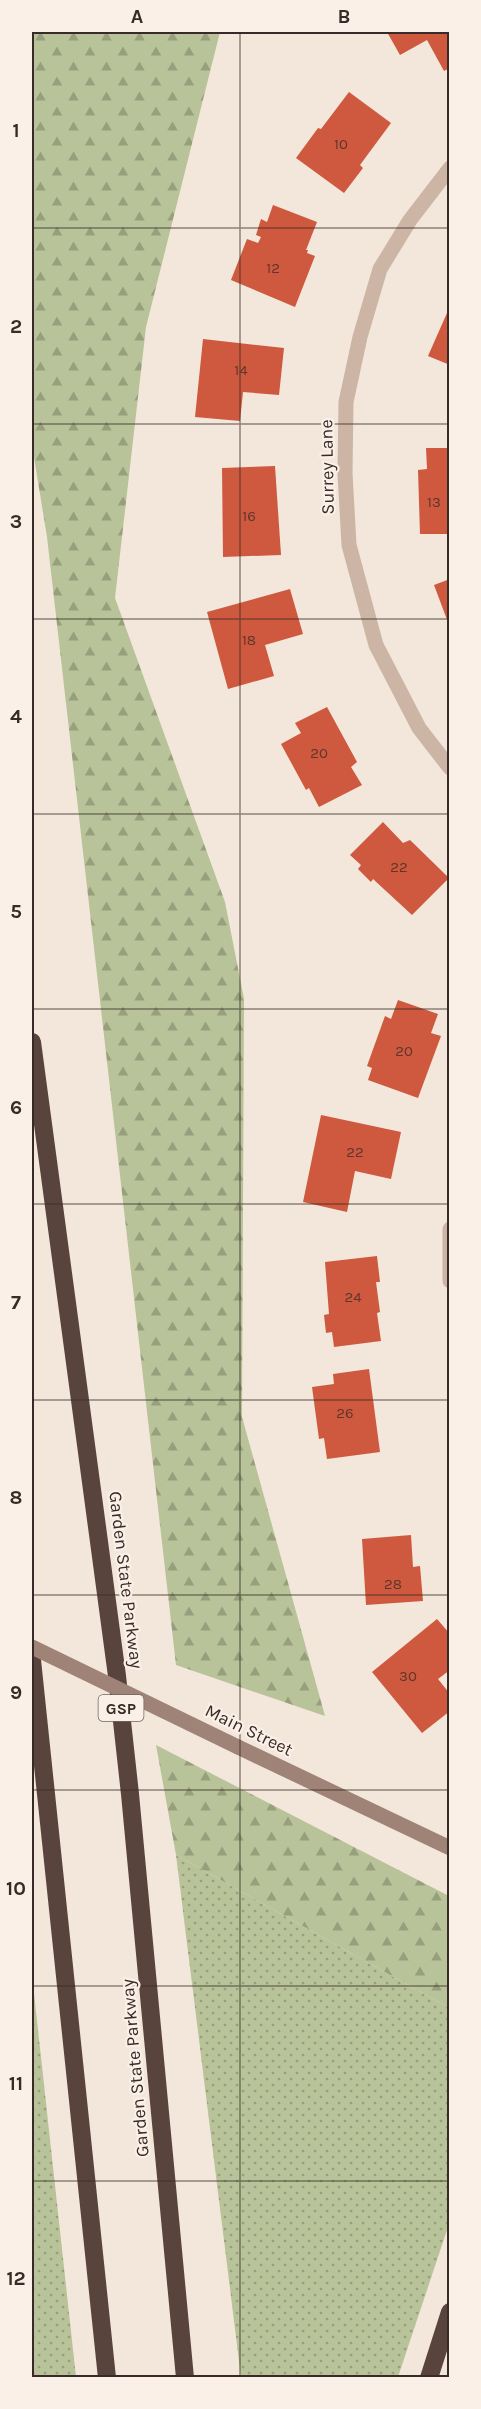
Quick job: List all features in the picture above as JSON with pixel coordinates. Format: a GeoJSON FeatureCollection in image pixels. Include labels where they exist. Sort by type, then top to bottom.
{"type":"FeatureCollection","features":[{"type":"Feature","properties":{"kind":"highway","name":"Garden State Parkway"},"geometry":{"type":"LineString","coordinates":[[32,1042],[120,1699],[185,2378]]}},
{"type":"Feature","properties":{"kind":"highway"},"geometry":{"type":"LineString","coordinates":[[32,1660],[107,2378]]}},
{"type":"Feature","properties":{"kind":"highway"},"geometry":{"type":"LineString","coordinates":[[429,2378],[450,2312]]}},
{"type":"Feature","properties":{"kind":"main road","name":"Main Street"},"geometry":{"type":"LineString","coordinates":[[32,1647],[450,1848]]}},
{"type":"Feature","properties":{"kind":"street","name":"Surrey Lane"},"geometry":{"type":"LineString","coordinates":[[450,168],[410,220],[380,269],[360,337],[346,402],[345,473],[349,546],[376,645],[419,728],[450,768]]}},
{"type":"Feature","properties":{"kind":"street"},"geometry":{"type":"LineString","coordinates":[[450,1229],[450,1281]]}},
{"type":"Feature","properties":{"kind":"green space"},"geometry":{"type":"Polygon","coordinates":[[[32,32],[220,32],[146,327],[115,598],[225,902],[244,999],[242,1417],[325,1716],[176,1665],[47,537],[32,445],[32,32]]]}},
{"type":"Feature","properties":{"kind":"green space"},"geometry":{"type":"Polygon","coordinates":[[[156,1745],[449,1896],[449,2008],[176,1855],[156,1745]]]}},
{"type":"Feature","properties":{"kind":"green space"},"geometry":{"type":"Polygon","coordinates":[[[176,1855],[449,2008],[449,2224],[398,2377],[241,2377],[176,1855]]]}},
{"type":"Feature","properties":{"kind":"green space"},"geometry":{"type":"Polygon","coordinates":[[[32,1975],[76,2377],[32,2377],[32,1975]]]}},
{"type":"Feature","properties":{"kind":"building"},"geometry":{"type":"Polygon","coordinates":[[[387,32],[450,32],[450,68],[444,71],[427,40],[400,55],[387,32]]]}},
{"type":"Feature","properties":{"kind":"building"},"geometry":{"type":"Polygon","coordinates":[[[349,92],[391,123],[360,165],[363,168],[344,193],[296,158],[349,92]]]}},
{"type":"Feature","properties":{"kind":"building"},"geometry":{"type":"Polygon","coordinates":[[[273,205],[317,222],[306,250],[308,250],[307,253],[315,256],[295,307],[231,280],[247,239],[258,243],[261,237],[256,235],[261,219],[267,222],[273,205]]]}},
{"type":"Feature","properties":{"kind":"building"},"geometry":{"type":"Polygon","coordinates":[[[447,313],[450,314],[450,365],[428,356],[447,313]]]}},
{"type":"Feature","properties":{"kind":"building"},"geometry":{"type":"Polygon","coordinates":[[[203,339],[284,348],[279,395],[243,392],[240,421],[195,417],[203,339]]]}},
{"type":"Feature","properties":{"kind":"building"},"geometry":{"type":"Polygon","coordinates":[[[426,448],[450,448],[450,534],[420,534],[418,470],[427,469],[426,448]]]}},
{"type":"Feature","properties":{"kind":"building"},"geometry":{"type":"Polygon","coordinates":[[[275,466],[281,555],[223,557],[222,468],[275,466]]]}},
{"type":"Feature","properties":{"kind":"building"},"geometry":{"type":"Polygon","coordinates":[[[450,579],[450,625],[449,625],[434,585],[450,579]]]}},
{"type":"Feature","properties":{"kind":"building"},"geometry":{"type":"Polygon","coordinates":[[[290,589],[303,634],[265,645],[274,676],[228,689],[207,612],[290,589]]]}},
{"type":"Feature","properties":{"kind":"building"},"geometry":{"type":"Polygon","coordinates":[[[327,707],[357,762],[351,767],[362,785],[319,807],[309,788],[306,790],[281,744],[301,733],[295,723],[327,707]]]}},
{"type":"Feature","properties":{"kind":"building"},"geometry":{"type":"Polygon","coordinates":[[[383,822],[403,843],[410,840],[449,878],[412,915],[373,879],[371,882],[358,869],[361,865],[350,855],[383,822]]]}},
{"type":"Feature","properties":{"kind":"building"},"geometry":{"type":"Polygon","coordinates":[[[398,1000],[438,1014],[431,1033],[441,1036],[418,1098],[368,1080],[372,1068],[367,1066],[385,1016],[391,1019],[398,1000]]]}},
{"type":"Feature","properties":{"kind":"building"},"geometry":{"type":"Polygon","coordinates":[[[321,1115],[401,1132],[391,1179],[355,1171],[347,1212],[303,1202],[321,1115]]]}},
{"type":"Feature","properties":{"kind":"building"},"geometry":{"type":"Polygon","coordinates":[[[377,1256],[380,1282],[376,1282],[380,1312],[377,1313],[381,1341],[334,1347],[332,1332],[326,1333],[324,1315],[329,1314],[325,1262],[377,1256]]]}},
{"type":"Feature","properties":{"kind":"building"},"geometry":{"type":"Polygon","coordinates":[[[369,1369],[380,1452],[327,1459],[324,1438],[319,1439],[312,1387],[334,1384],[333,1374],[369,1369]]]}},
{"type":"Feature","properties":{"kind":"building"},"geometry":{"type":"Polygon","coordinates":[[[411,1535],[413,1567],[420,1566],[423,1601],[366,1605],[362,1539],[411,1535]]]}},
{"type":"Feature","properties":{"kind":"building"},"geometry":{"type":"Polygon","coordinates":[[[437,1619],[450,1634],[450,1670],[438,1679],[450,1694],[450,1711],[422,1733],[372,1672],[437,1619]]]}}]}
